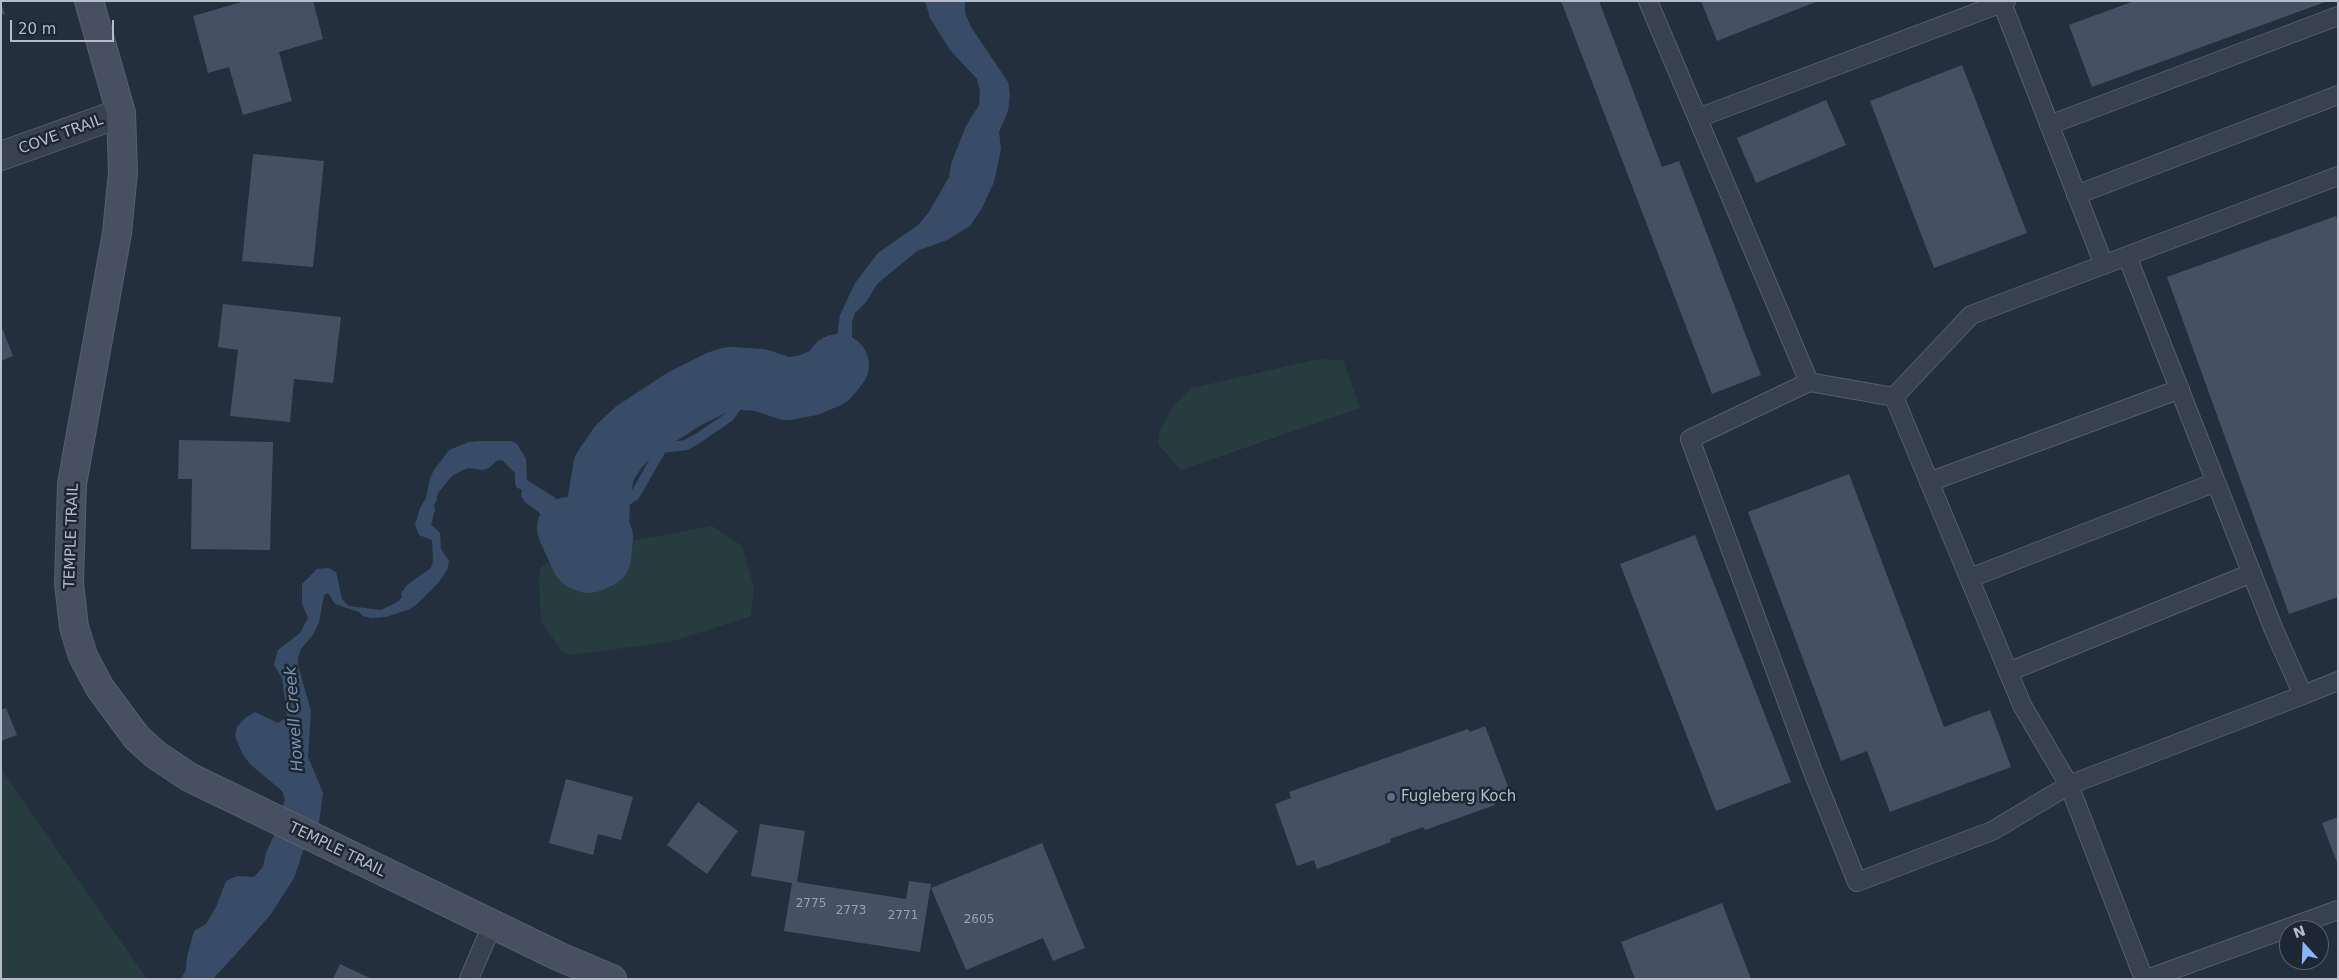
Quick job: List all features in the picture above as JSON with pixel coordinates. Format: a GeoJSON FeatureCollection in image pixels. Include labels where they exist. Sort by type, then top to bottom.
{"type":"FeatureCollection","features":[{"type":"Feature","properties":{"kind":"street","name":"TEMPLE TRAIL"},"geometry":{"type":"LineString","coordinates":[[89,1],[121,113],[123,172],[117,233],[72,484],[69,583],[74,627],[83,656],[100,688],[137,738],[156,755],[189,777],[560,958],[612,979]]}},
{"type":"Feature","properties":{"kind":"street","name":"COVE TRAIL"},"geometry":{"type":"LineString","coordinates":[[1,156],[121,113]]}},
{"type":"Feature","properties":{"kind":"lane"},"geometry":{"type":"LineString","coordinates":[[1648,1],[1809,382]]}},
{"type":"Feature","properties":{"kind":"lane"},"geometry":{"type":"LineString","coordinates":[[1698,118],[2003,2],[2104,265]]}},
{"type":"Feature","properties":{"kind":"lane"},"geometry":{"type":"LineString","coordinates":[[2050,125],[2338,16]]}},
{"type":"Feature","properties":{"kind":"lane"},"geometry":{"type":"LineString","coordinates":[[2076,195],[2338,94]]}},
{"type":"Feature","properties":{"kind":"lane"},"geometry":{"type":"LineString","coordinates":[[1894,397],[1971,315],[2338,176]]}},
{"type":"Feature","properties":{"kind":"lane"},"geometry":{"type":"LineString","coordinates":[[2127,256],[2302,695]]}},
{"type":"Feature","properties":{"kind":"lane"},"geometry":{"type":"LineString","coordinates":[[1894,397],[1809,382],[1690,439],[1810,763],[1857,882],[1992,831],[2069,785],[2338,682]]}},
{"type":"Feature","properties":{"kind":"lane"},"geometry":{"type":"LineString","coordinates":[[1929,482],[2180,389]]}},
{"type":"Feature","properties":{"kind":"lane"},"geometry":{"type":"LineString","coordinates":[[1894,397],[2022,705],[2069,785],[2145,979],[2338,910]]}},
{"type":"Feature","properties":{"kind":"lane"},"geometry":{"type":"LineString","coordinates":[[1970,578],[2216,482]]}},
{"type":"Feature","properties":{"kind":"lane"},"geometry":{"type":"LineString","coordinates":[[2008,672],[2252,573]]}},
{"type":"Feature","properties":{"kind":"lane"},"geometry":{"type":"LineString","coordinates":[[468,979],[492,925]]}},
{"type":"Feature","properties":{"kind":"green space"},"geometry":{"type":"Polygon","coordinates":[[[1319,359],[1343,360],[1360,408],[1181,470],[1158,444],[1160,430],[1174,405],[1192,388],[1319,359]]]}},
{"type":"Feature","properties":{"kind":"green space"},"geometry":{"type":"Polygon","coordinates":[[[712,526],[742,546],[754,588],[751,616],[670,642],[570,655],[562,651],[541,622],[539,579],[541,567],[550,561],[559,571],[608,578],[610,568],[621,543],[712,526]]]}},
{"type":"Feature","properties":{"kind":"green space"},"geometry":{"type":"Polygon","coordinates":[[[1,769],[147,979],[1,979],[1,769]]]}},
{"type":"Feature","properties":{"kind":"water"},"geometry":{"type":"Polygon","coordinates":[[[925,1],[965,1],[965,13],[971,27],[1008,82],[1010,94],[1008,111],[999,132],[1001,149],[994,182],[981,210],[970,226],[947,240],[917,251],[877,284],[867,301],[855,313],[852,322],[852,351],[844,373],[837,381],[815,391],[794,397],[781,399],[764,396],[765,390],[760,382],[760,377],[806,376],[826,370],[835,352],[840,315],[855,283],[878,253],[918,225],[929,212],[949,177],[951,164],[966,126],[979,105],[980,91],[977,79],[950,50],[930,18],[925,1]]]}},
{"type":"Feature","properties":{"kind":"water"},"geometry":{"type":"Polygon","coordinates":[[[512,441],[517,444],[526,459],[527,480],[554,497],[573,517],[578,524],[583,540],[592,552],[597,549],[593,533],[595,526],[600,525],[603,533],[606,529],[612,529],[617,537],[618,546],[608,578],[601,587],[586,590],[570,582],[550,561],[549,551],[555,549],[560,534],[553,523],[525,502],[521,496],[522,490],[516,487],[515,473],[502,460],[496,461],[489,468],[483,470],[469,468],[463,470],[452,476],[438,493],[431,524],[440,533],[441,549],[449,561],[447,570],[439,582],[417,604],[410,609],[386,617],[371,618],[335,604],[328,593],[324,595],[319,622],[313,635],[301,649],[298,657],[298,665],[311,711],[308,757],[323,793],[319,822],[309,834],[294,878],[271,914],[245,944],[213,979],[181,979],[186,970],[187,957],[194,931],[206,924],[216,907],[226,881],[237,876],[254,877],[263,867],[266,853],[277,829],[285,799],[282,791],[251,765],[243,755],[235,736],[237,727],[245,718],[255,712],[278,723],[287,717],[282,678],[274,665],[278,650],[300,633],[308,618],[302,603],[302,584],[317,569],[329,568],[336,572],[342,599],[349,606],[381,610],[399,601],[402,597],[401,593],[407,585],[431,568],[433,561],[432,540],[419,535],[415,525],[420,508],[426,498],[430,478],[434,470],[449,450],[469,442],[512,441]]]}},
{"type":"Feature","properties":{"kind":"building"},"geometry":{"type":"Polygon","coordinates":[[[245,1],[313,1],[323,39],[279,52],[292,101],[243,115],[229,67],[208,73],[193,16],[245,1]]]}},
{"type":"Feature","properties":{"kind":"building"},"geometry":{"type":"Polygon","coordinates":[[[1561,1],[1599,1],[1662,167],[1679,161],[1761,375],[1712,394],[1561,1]]]}},
{"type":"Feature","properties":{"kind":"building"},"geometry":{"type":"Polygon","coordinates":[[[1701,1],[1818,1],[1717,41],[1701,1]]]}},
{"type":"Feature","properties":{"kind":"building"},"geometry":{"type":"Polygon","coordinates":[[[2134,1],[2328,1],[2092,87],[2069,25],[2134,1]]]}},
{"type":"Feature","properties":{"kind":"building"},"geometry":{"type":"Polygon","coordinates":[[[1,3],[5,14],[1,15],[1,3]]]}},
{"type":"Feature","properties":{"kind":"building"},"geometry":{"type":"Polygon","coordinates":[[[1962,65],[2027,233],[1934,268],[1870,101],[1962,65]]]}},
{"type":"Feature","properties":{"kind":"building"},"geometry":{"type":"Polygon","coordinates":[[[1826,100],[1846,145],[1756,183],[1737,138],[1826,100]]]}},
{"type":"Feature","properties":{"kind":"building"},"geometry":{"type":"Polygon","coordinates":[[[253,154],[324,161],[313,267],[242,261],[253,154]]]}},
{"type":"Feature","properties":{"kind":"building"},"geometry":{"type":"Polygon","coordinates":[[[2336,216],[2338,222],[2338,597],[2289,614],[2167,277],[2336,216]]]}},
{"type":"Feature","properties":{"kind":"building"},"geometry":{"type":"Polygon","coordinates":[[[223,304],[341,317],[333,383],[294,379],[290,422],[230,416],[238,350],[218,347],[223,304]]]}},
{"type":"Feature","properties":{"kind":"building"},"geometry":{"type":"Polygon","coordinates":[[[1,325],[13,356],[1,361],[1,325]]]}},
{"type":"Feature","properties":{"kind":"building"},"geometry":{"type":"Polygon","coordinates":[[[179,440],[273,442],[270,550],[191,549],[192,479],[178,479],[179,440]]]}},
{"type":"Feature","properties":{"kind":"building"},"geometry":{"type":"Polygon","coordinates":[[[1849,474],[1944,727],[1990,710],[2011,767],[1890,812],[1867,751],[1841,761],[1748,512],[1849,474]]]}},
{"type":"Feature","properties":{"kind":"building"},"geometry":{"type":"Polygon","coordinates":[[[1695,535],[1791,782],[1716,811],[1620,564],[1695,535]]]}},
{"type":"Feature","properties":{"kind":"building"},"geometry":{"type":"Polygon","coordinates":[[[6,708],[17,735],[1,741],[1,710],[6,708]]]}},
{"type":"Feature","properties":{"kind":"building","name":"Fugleberg Koch"},"geometry":{"type":"Polygon","coordinates":[[[1485,726],[1509,789],[1492,795],[1495,805],[1425,830],[1423,827],[1390,839],[1391,842],[1317,869],[1314,860],[1297,866],[1275,804],[1291,798],[1289,792],[1468,729],[1470,732],[1485,726]]]}},
{"type":"Feature","properties":{"kind":"building"},"geometry":{"type":"Polygon","coordinates":[[[566,779],[633,797],[621,840],[598,834],[593,855],[549,843],[566,779]]]}},
{"type":"Feature","properties":{"kind":"building"},"geometry":{"type":"Polygon","coordinates":[[[698,802],[738,831],[707,874],[667,845],[698,802]]]}},
{"type":"Feature","properties":{"kind":"building"},"geometry":{"type":"Polygon","coordinates":[[[2338,817],[2338,865],[2322,823],[2338,817]]]}},
{"type":"Feature","properties":{"kind":"building"},"geometry":{"type":"Polygon","coordinates":[[[760,824],[805,831],[797,882],[906,899],[909,881],[931,884],[920,952],[784,931],[792,883],[751,876],[760,824]]]}},
{"type":"Feature","properties":{"kind":"building"},"geometry":{"type":"Polygon","coordinates":[[[1042,843],[1085,948],[1053,961],[1043,938],[966,970],[931,888],[1042,843]]]}},
{"type":"Feature","properties":{"kind":"building"},"geometry":{"type":"Polygon","coordinates":[[[1722,903],[1751,979],[1635,979],[1621,942],[1722,903]]]}},
{"type":"Feature","properties":{"kind":"building"},"geometry":{"type":"Polygon","coordinates":[[[340,964],[372,979],[333,979],[340,964]]]}},
{"type":"Feature","properties":{"kind":"waterway","name":"Howell Creek"},"geometry":{"type":"LineString","coordinates":[[568,528],[582,559],[589,562],[600,557],[602,537],[598,527],[599,498],[604,468],[619,446],[635,431],[684,399],[730,378],[760,380],[787,389],[809,385],[828,377],[838,365]]}},
{"type":"Feature","properties":{"kind":"waterway"},"geometry":{"type":"LineString","coordinates":[[602,537],[611,524],[619,500],[623,497],[629,499],[635,495],[662,448],[686,445],[697,439],[729,417],[742,399],[752,393],[760,391],[777,393]]}},
{"type":"Feature","properties":{"kind":"place","name":"Fugleberg Koch"},"geometry":{"type":"Point","coordinates":[1391,797]}}]}
